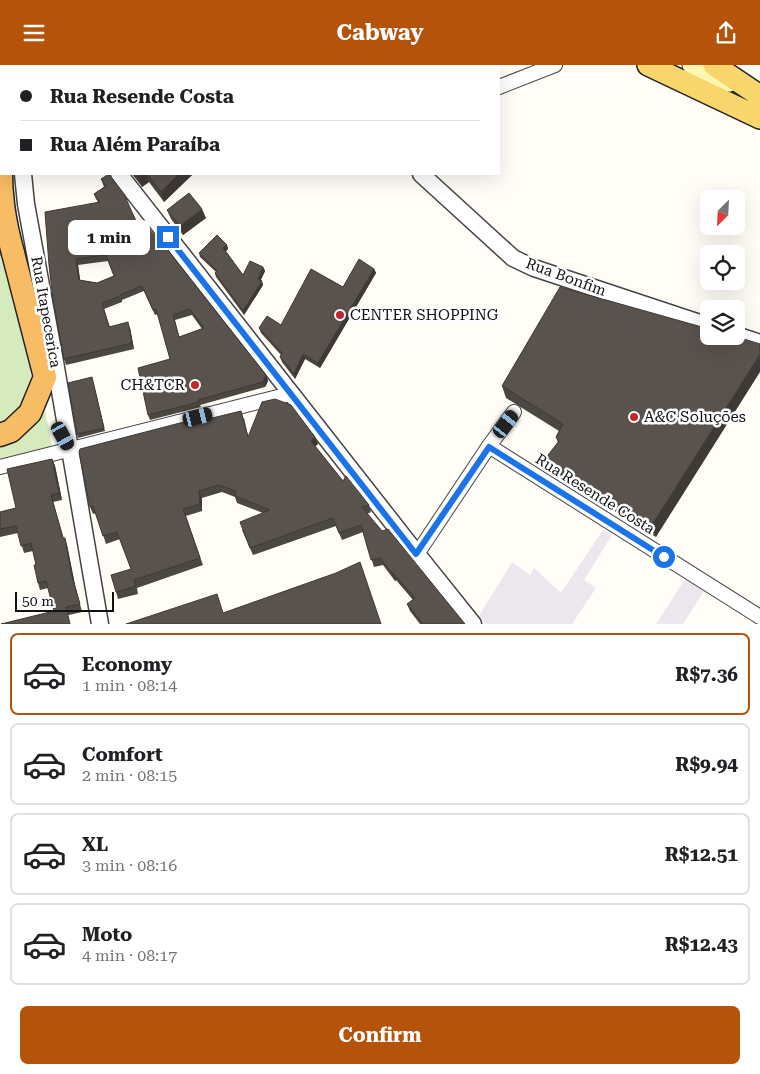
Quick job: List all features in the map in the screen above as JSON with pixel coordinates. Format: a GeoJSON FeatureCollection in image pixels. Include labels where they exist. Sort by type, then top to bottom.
{"type":"FeatureCollection","features":[{"type":"Feature","properties":{"kind":"highway"},"geometry":{"type":"LineString","coordinates":[[0,175],[4,219],[45,377],[30,413],[12,431],[0,435]]}},
{"type":"Feature","properties":{"kind":"main road"},"geometry":{"type":"LineString","coordinates":[[648,65],[760,118]]}},
{"type":"Feature","properties":{"kind":"main road"},"geometry":{"type":"LineString","coordinates":[[692,65],[760,96]]}},
{"type":"Feature","properties":{"kind":"main road"},"geometry":{"type":"LineString","coordinates":[[714,65],[760,96]]}},
{"type":"Feature","properties":{"kind":"street"},"geometry":{"type":"LineString","coordinates":[[500,87],[556,65]]}},
{"type":"Feature","properties":{"kind":"street","name":"Rua Itapecerica"},"geometry":{"type":"LineString","coordinates":[[24,175],[26,204],[100,624]]}},
{"type":"Feature","properties":{"kind":"street"},"geometry":{"type":"LineString","coordinates":[[120,175],[290,394],[473,624]]}},
{"type":"Feature","properties":{"kind":"street","name":"Rua Bonfim"},"geometry":{"type":"LineString","coordinates":[[422,175],[514,258],[534,268],[700,323]]}},
{"type":"Feature","properties":{"kind":"street"},"geometry":{"type":"LineString","coordinates":[[745,338],[760,343]]}},
{"type":"Feature","properties":{"kind":"street","name":"Rua Itapecerica"},"geometry":{"type":"LineString","coordinates":[[45,377],[63,436],[70,449]]}},
{"type":"Feature","properties":{"kind":"street"},"geometry":{"type":"LineString","coordinates":[[0,467],[290,394]]}},
{"type":"Feature","properties":{"kind":"street"},"geometry":{"type":"LineString","coordinates":[[416,554],[514,412]]}},
{"type":"Feature","properties":{"kind":"street","name":"Rua Resende Costa"},"geometry":{"type":"LineString","coordinates":[[489,447],[760,617]]}},
{"type":"Feature","properties":{"kind":"shaded area"},"geometry":{"type":"Polygon","coordinates":[[[603,530],[612,535],[584,580],[596,588],[572,624],[486,624],[479,616],[512,562],[530,575],[534,568],[561,593],[603,530]]]}},
{"type":"Feature","properties":{"kind":"shaded area"},"geometry":{"type":"Polygon","coordinates":[[[685,579],[704,591],[683,624],[656,624],[685,579]]]}},
{"type":"Feature","properties":{"kind":"green space"},"geometry":{"type":"Polygon","coordinates":[[[0,248],[32,364],[30,372],[33,394],[27,406],[0,429],[0,248]]]}},
{"type":"Feature","properties":{"kind":"green space"},"geometry":{"type":"Polygon","coordinates":[[[44,406],[53,451],[0,464],[0,441],[44,406]]]}},
{"type":"Feature","properties":{"kind":"building"},"geometry":{"type":"Polygon","coordinates":[[[110,175],[124,194],[136,221],[128,229],[136,239],[149,229],[156,235],[266,375],[263,382],[198,400],[199,402],[148,415],[138,368],[170,359],[156,309],[153,310],[142,286],[102,303],[109,327],[128,322],[132,343],[64,359],[53,300],[45,212],[100,202],[94,194],[106,186],[101,179],[110,175]],[[106,255],[76,259],[79,280],[97,283],[114,276],[106,255]],[[190,309],[173,315],[179,337],[204,328],[190,309]]]}},
{"type":"Feature","properties":{"kind":"building"},"geometry":{"type":"Polygon","coordinates":[[[148,175],[178,175],[161,192],[148,175]]]}},
{"type":"Feature","properties":{"kind":"building"},"geometry":{"type":"Polygon","coordinates":[[[189,193],[202,209],[180,226],[167,210],[189,193]]]}},
{"type":"Feature","properties":{"kind":"building"},"geometry":{"type":"Polygon","coordinates":[[[217,235],[227,245],[223,248],[243,275],[250,261],[263,267],[258,279],[262,281],[243,311],[215,273],[217,271],[199,253],[217,235]]]}},
{"type":"Feature","properties":{"kind":"building"},"geometry":{"type":"Polygon","coordinates":[[[359,259],[374,269],[318,363],[303,354],[294,374],[280,357],[282,353],[259,328],[267,316],[281,325],[311,269],[343,287],[359,259]]]}},
{"type":"Feature","properties":{"kind":"building","name":"A&C Soluções"},"geometry":{"type":"Polygon","coordinates":[[[560,287],[700,326],[700,345],[745,345],[745,339],[760,344],[760,354],[652,525],[545,459],[559,441],[556,437],[563,424],[502,386],[560,287]]]}},
{"type":"Feature","properties":{"kind":"building"},"geometry":{"type":"Polygon","coordinates":[[[92,377],[104,428],[77,434],[68,383],[92,377]]]}},
{"type":"Feature","properties":{"kind":"building"},"geometry":{"type":"Polygon","coordinates":[[[275,399],[291,405],[315,437],[311,441],[343,481],[346,476],[369,505],[362,507],[382,531],[388,529],[465,624],[423,624],[407,604],[415,598],[380,558],[371,560],[361,525],[339,533],[333,518],[250,548],[240,522],[270,510],[235,496],[236,491],[219,485],[199,491],[200,504],[183,509],[200,558],[134,580],[136,586],[116,592],[111,575],[131,569],[117,532],[103,536],[93,506],[90,507],[80,449],[203,417],[204,420],[241,411],[248,437],[262,402],[275,399]]]}},
{"type":"Feature","properties":{"kind":"building"},"geometry":{"type":"Polygon","coordinates":[[[52,459],[59,493],[51,495],[63,538],[65,538],[72,577],[80,604],[66,607],[70,624],[1,624],[54,611],[46,581],[38,583],[31,543],[21,546],[16,526],[0,529],[0,512],[16,508],[7,469],[52,459]]]}},
{"type":"Feature","properties":{"kind":"building"},"geometry":{"type":"Polygon","coordinates":[[[360,562],[381,624],[126,624],[217,594],[223,613],[336,573],[360,562]]]}},
{"type":"Feature","properties":{"kind":"place","name":"CENTER SHOPPING"},"geometry":{"type":"Point","coordinates":[340,315]}},
{"type":"Feature","properties":{"kind":"place","name":"CH&TCR"},"geometry":{"type":"Point","coordinates":[195,385]}},
{"type":"Feature","properties":{"kind":"place","name":"A&C Soluções"},"geometry":{"type":"Point","coordinates":[634,417]}},
{"type":"Feature","properties":{"kind":"route"},"geometry":{"type":"LineString","coordinates":[[168,237],[416,554],[489,447],[664,557]]}}]}
